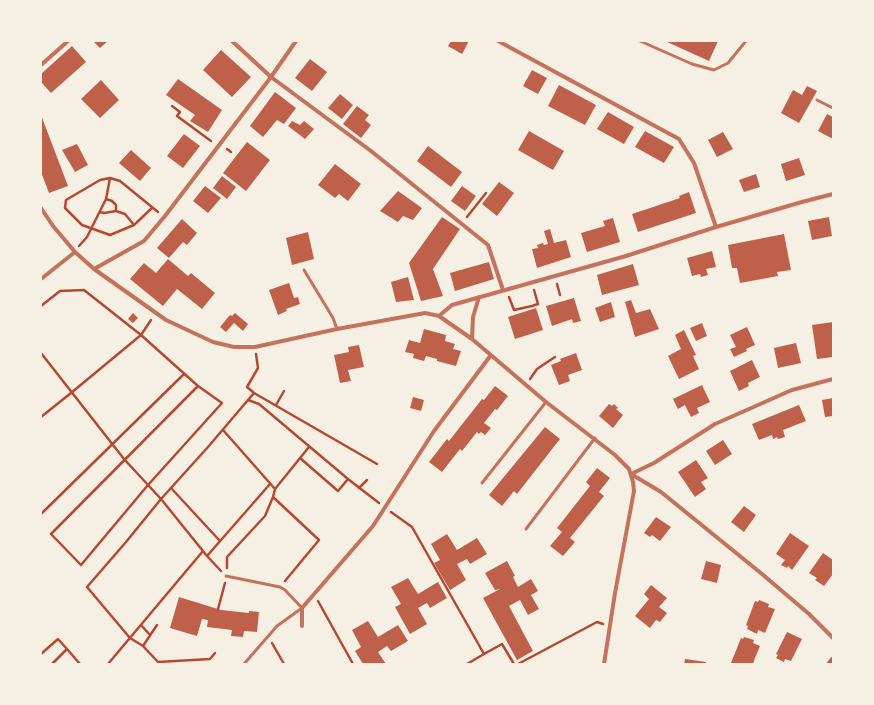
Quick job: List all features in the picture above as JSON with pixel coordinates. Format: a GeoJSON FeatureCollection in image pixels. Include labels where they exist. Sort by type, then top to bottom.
{"type":"FeatureCollection","features":[{"type":"Feature","properties":{"kind":"street"},"geometry":{"type":"LineString","coordinates":[[41,65],[68,41]]}},
{"type":"Feature","properties":{"kind":"street"},"geometry":{"type":"LineString","coordinates":[[232,41],[271,77],[371,151],[488,245],[505,290]]}},
{"type":"Feature","properties":{"kind":"street"},"geometry":{"type":"LineString","coordinates":[[94,269],[144,241],[165,216],[271,77],[296,41]]}},
{"type":"Feature","properties":{"kind":"street"},"geometry":{"type":"LineString","coordinates":[[498,41],[679,139],[694,163],[716,227]]}},
{"type":"Feature","properties":{"kind":"street"},"geometry":{"type":"LineString","coordinates":[[439,316],[452,305],[626,256],[716,227],[833,194]]}},
{"type":"Feature","properties":{"kind":"street"},"geometry":{"type":"LineString","coordinates":[[41,208],[53,226],[75,252],[94,269],[166,320],[213,342],[234,347],[255,347],[414,314],[425,313],[439,316],[472,339],[546,402],[595,438],[629,469],[632,474],[634,491],[604,664]]}},
{"type":"Feature","properties":{"kind":"street"},"geometry":{"type":"LineString","coordinates":[[41,279],[75,252]]}},
{"type":"Feature","properties":{"kind":"street"},"geometry":{"type":"LineString","coordinates":[[472,339],[473,317],[479,297]]}},
{"type":"Feature","properties":{"kind":"street"},"geometry":{"type":"LineString","coordinates":[[302,626],[302,608],[372,526],[434,431],[492,355]]}},
{"type":"Feature","properties":{"kind":"street"},"geometry":{"type":"LineString","coordinates":[[632,474],[654,463],[715,424],[792,390],[833,379]]}},
{"type":"Feature","properties":{"kind":"street"},"geometry":{"type":"LineString","coordinates":[[632,474],[661,492],[762,574],[809,614],[833,638]]}},
{"type":"Feature","properties":{"kind":"lane"},"geometry":{"type":"LineString","coordinates":[[640,41],[692,64],[714,70],[728,63],[746,41]]}},
{"type":"Feature","properties":{"kind":"lane"},"geometry":{"type":"LineString","coordinates":[[817,100],[833,108]]}},
{"type":"Feature","properties":{"kind":"lane"},"geometry":{"type":"LineString","coordinates":[[304,270],[333,318],[337,329]]}},
{"type":"Feature","properties":{"kind":"lane"},"geometry":{"type":"LineString","coordinates":[[482,483],[546,402]]}},
{"type":"Feature","properties":{"kind":"lane"},"geometry":{"type":"LineString","coordinates":[[526,529],[595,438]]}},
{"type":"Feature","properties":{"kind":"lane"},"geometry":{"type":"LineString","coordinates":[[226,576],[280,587],[285,590],[302,608],[277,626],[244,664]]}},
{"type":"Feature","properties":{"kind":"path"},"geometry":{"type":"LineString","coordinates":[[172,106],[180,112],[177,116],[218,146]]}},
{"type":"Feature","properties":{"kind":"path"},"geometry":{"type":"LineString","coordinates":[[152,208],[134,225],[110,235],[82,225],[65,208],[66,200],[100,180],[110,178],[120,182],[152,208],[165,216]]}},
{"type":"Feature","properties":{"kind":"path"},"geometry":{"type":"LineString","coordinates":[[75,252],[87,237],[100,212],[106,199],[110,178]]}},
{"type":"Feature","properties":{"kind":"path"},"geometry":{"type":"LineString","coordinates":[[461,223],[486,193]]}},
{"type":"Feature","properties":{"kind":"path"},"geometry":{"type":"LineString","coordinates":[[106,199],[112,201],[116,205],[116,211]]}},
{"type":"Feature","properties":{"kind":"path"},"geometry":{"type":"LineString","coordinates":[[100,212],[107,213],[116,211],[125,214],[134,225]]}},
{"type":"Feature","properties":{"kind":"path"},"geometry":{"type":"LineString","coordinates":[[505,290],[514,310],[532,306],[538,304],[531,282]]}},
{"type":"Feature","properties":{"kind":"path"},"geometry":{"type":"LineString","coordinates":[[41,306],[60,291],[84,290],[141,335],[198,386],[222,403],[148,485],[81,565],[51,534],[198,386]]}},
{"type":"Feature","properties":{"kind":"path"},"geometry":{"type":"LineString","coordinates":[[41,417],[141,335],[147,324],[157,313]]}},
{"type":"Feature","properties":{"kind":"path"},"geometry":{"type":"LineString","coordinates":[[255,347],[258,368],[247,387],[254,393],[377,464]]}},
{"type":"Feature","properties":{"kind":"path"},"geometry":{"type":"LineString","coordinates":[[41,353],[124,459],[161,499],[207,556],[226,576]]}},
{"type":"Feature","properties":{"kind":"path"},"geometry":{"type":"LineString","coordinates":[[526,385],[537,369],[555,357]]}},
{"type":"Feature","properties":{"kind":"path"},"geometry":{"type":"LineString","coordinates":[[41,514],[184,374]]}},
{"type":"Feature","properties":{"kind":"path"},"geometry":{"type":"LineString","coordinates":[[276,405],[284,390]]}},
{"type":"Feature","properties":{"kind":"path"},"geometry":{"type":"LineString","coordinates":[[215,652],[210,658],[158,662],[143,646],[130,638],[87,587],[161,499],[254,393]]}},
{"type":"Feature","properties":{"kind":"path"},"geometry":{"type":"LineString","coordinates":[[248,400],[258,404],[359,488],[412,527],[484,654]]}},
{"type":"Feature","properties":{"kind":"path"},"geometry":{"type":"LineString","coordinates":[[223,430],[275,489]]}},
{"type":"Feature","properties":{"kind":"path"},"geometry":{"type":"LineString","coordinates":[[218,609],[226,576],[227,557],[265,516],[275,489],[309,447]]}},
{"type":"Feature","properties":{"kind":"path"},"geometry":{"type":"LineString","coordinates":[[300,458],[338,491],[348,479]]}},
{"type":"Feature","properties":{"kind":"path"},"geometry":{"type":"LineString","coordinates":[[359,488],[367,480]]}},
{"type":"Feature","properties":{"kind":"path"},"geometry":{"type":"LineString","coordinates":[[207,556],[270,484]]}},
{"type":"Feature","properties":{"kind":"path"},"geometry":{"type":"LineString","coordinates":[[171,488],[220,541]]}},
{"type":"Feature","properties":{"kind":"path"},"geometry":{"type":"LineString","coordinates":[[273,497],[319,540],[280,587]]}},
{"type":"Feature","properties":{"kind":"path"},"geometry":{"type":"LineString","coordinates":[[110,663],[203,551]]}},
{"type":"Feature","properties":{"kind":"path"},"geometry":{"type":"LineString","coordinates":[[314,594],[353,664]]}},
{"type":"Feature","properties":{"kind":"path"},"geometry":{"type":"LineString","coordinates":[[518,664],[524,663],[597,622],[610,625]]}},
{"type":"Feature","properties":{"kind":"path"},"geometry":{"type":"LineString","coordinates":[[143,646],[157,625]]}},
{"type":"Feature","properties":{"kind":"path"},"geometry":{"type":"LineString","coordinates":[[141,626],[150,635]]}},
{"type":"Feature","properties":{"kind":"path"},"geometry":{"type":"LineString","coordinates":[[268,635],[282,663]]}},
{"type":"Feature","properties":{"kind":"path"},"geometry":{"type":"LineString","coordinates":[[41,654],[58,639],[80,664]]}},
{"type":"Feature","properties":{"kind":"path"},"geometry":{"type":"LineString","coordinates":[[467,664],[502,644],[514,664]]}},
{"type":"Feature","properties":{"kind":"path"},"geometry":{"type":"LineString","coordinates":[[52,664],[67,649]]}},
{"type":"Feature","properties":{"kind":"building"},"geometry":{"type":"Polygon","coordinates":[[[93,41],[108,41],[100,48],[93,41]]]}},
{"type":"Feature","properties":{"kind":"building"},"geometry":{"type":"Polygon","coordinates":[[[451,41],[469,41],[462,54],[448,46],[451,41]]]}},
{"type":"Feature","properties":{"kind":"building"},"geometry":{"type":"Polygon","coordinates":[[[665,41],[718,41],[709,61],[665,41]]]}},
{"type":"Feature","properties":{"kind":"building"},"geometry":{"type":"Polygon","coordinates":[[[72,46],[86,62],[51,93],[41,82],[41,74],[72,46]]]}},
{"type":"Feature","properties":{"kind":"building"},"geometry":{"type":"Polygon","coordinates":[[[221,50],[251,77],[232,97],[203,70],[221,50]]]}},
{"type":"Feature","properties":{"kind":"building"},"geometry":{"type":"Polygon","coordinates":[[[310,59],[327,72],[312,91],[295,78],[310,59]]]}},
{"type":"Feature","properties":{"kind":"building"},"geometry":{"type":"Polygon","coordinates":[[[532,70],[547,78],[538,94],[523,86],[532,70]]]}},
{"type":"Feature","properties":{"kind":"building"},"geometry":{"type":"Polygon","coordinates":[[[178,79],[222,110],[208,132],[190,121],[195,115],[166,95],[178,79]]]}},
{"type":"Feature","properties":{"kind":"building"},"geometry":{"type":"Polygon","coordinates":[[[101,80],[119,100],[100,118],[81,99],[101,80]]]}},
{"type":"Feature","properties":{"kind":"building"},"geometry":{"type":"Polygon","coordinates":[[[559,85],[596,105],[585,125],[548,106],[559,85]]]}},
{"type":"Feature","properties":{"kind":"building"},"geometry":{"type":"Polygon","coordinates":[[[807,86],[817,91],[799,123],[781,113],[793,90],[802,95],[807,86]]]}},
{"type":"Feature","properties":{"kind":"building"},"geometry":{"type":"Polygon","coordinates":[[[275,92],[296,108],[284,124],[277,120],[263,137],[250,126],[275,92]]]}},
{"type":"Feature","properties":{"kind":"building"},"geometry":{"type":"Polygon","coordinates":[[[340,94],[353,105],[342,119],[328,108],[340,94]]]}},
{"type":"Feature","properties":{"kind":"building"},"geometry":{"type":"Polygon","coordinates":[[[357,106],[369,115],[365,120],[371,125],[361,138],[343,124],[357,106]]]}},
{"type":"Feature","properties":{"kind":"building"},"geometry":{"type":"Polygon","coordinates":[[[608,112],[634,127],[624,144],[597,129],[608,112]]]}},
{"type":"Feature","properties":{"kind":"building"},"geometry":{"type":"Polygon","coordinates":[[[827,114],[833,117],[833,139],[818,131],[827,114]]]}},
{"type":"Feature","properties":{"kind":"building"},"geometry":{"type":"Polygon","coordinates":[[[41,115],[68,186],[49,193],[41,172],[41,115]]]}},
{"type":"Feature","properties":{"kind":"building"},"geometry":{"type":"Polygon","coordinates":[[[292,121],[300,125],[304,121],[314,129],[305,139],[288,126],[292,121]]]}},
{"type":"Feature","properties":{"kind":"building"},"geometry":{"type":"Polygon","coordinates":[[[529,131],[564,151],[553,170],[518,150],[529,131]]]}},
{"type":"Feature","properties":{"kind":"building"},"geometry":{"type":"Polygon","coordinates":[[[645,131],[674,147],[664,163],[635,147],[645,131]]]}},
{"type":"Feature","properties":{"kind":"building"},"geometry":{"type":"Polygon","coordinates":[[[723,132],[733,149],[717,157],[708,140],[723,132]]]}},
{"type":"Feature","properties":{"kind":"building"},"geometry":{"type":"Polygon","coordinates":[[[184,134],[200,146],[183,168],[167,156],[184,134]]]}},
{"type":"Feature","properties":{"kind":"building"},"geometry":{"type":"Polygon","coordinates":[[[247,142],[270,160],[246,191],[223,173],[247,142]]]}},
{"type":"Feature","properties":{"kind":"building"},"geometry":{"type":"Polygon","coordinates":[[[77,144],[88,165],[75,172],[62,150],[77,144]]]}},
{"type":"Feature","properties":{"kind":"building"},"geometry":{"type":"Polygon","coordinates":[[[428,146],[462,172],[451,187],[417,161],[428,146]]]}},
{"type":"Feature","properties":{"kind":"building"},"geometry":{"type":"Polygon","coordinates":[[[131,150],[151,168],[140,181],[119,163],[131,150]]]}},
{"type":"Feature","properties":{"kind":"building"},"geometry":{"type":"Polygon","coordinates":[[[799,158],[805,175],[786,181],[781,164],[799,158]]]}},
{"type":"Feature","properties":{"kind":"building"},"geometry":{"type":"Polygon","coordinates":[[[335,164],[361,184],[348,201],[339,194],[335,198],[318,185],[335,164]]]}},
{"type":"Feature","properties":{"kind":"building"},"geometry":{"type":"Polygon","coordinates":[[[756,174],[760,187],[744,192],[739,180],[756,174]]]}},
{"type":"Feature","properties":{"kind":"building"},"geometry":{"type":"Polygon","coordinates":[[[222,176],[236,187],[227,199],[213,188],[222,176]]]}},
{"type":"Feature","properties":{"kind":"building"},"geometry":{"type":"Polygon","coordinates":[[[499,182],[514,193],[497,216],[482,204],[499,182]]]}},
{"type":"Feature","properties":{"kind":"building"},"geometry":{"type":"Polygon","coordinates":[[[205,186],[221,198],[208,213],[193,201],[205,186]]]}},
{"type":"Feature","properties":{"kind":"building"},"geometry":{"type":"Polygon","coordinates":[[[462,186],[476,196],[465,211],[451,201],[462,186]]]}},
{"type":"Feature","properties":{"kind":"building"},"geometry":{"type":"Polygon","coordinates":[[[398,191],[422,208],[413,220],[403,216],[398,222],[380,211],[398,191]]]}},
{"type":"Feature","properties":{"kind":"building"},"geometry":{"type":"Polygon","coordinates":[[[689,192],[696,213],[638,232],[632,214],[680,198],[679,196],[689,192]]]}},
{"type":"Feature","properties":{"kind":"building"},"geometry":{"type":"Polygon","coordinates":[[[442,217],[460,229],[433,269],[443,296],[421,301],[409,263],[442,217]]]}},
{"type":"Feature","properties":{"kind":"building"},"geometry":{"type":"Polygon","coordinates":[[[829,217],[832,236],[812,240],[808,221],[829,217]]]}},
{"type":"Feature","properties":{"kind":"building"},"geometry":{"type":"Polygon","coordinates":[[[613,218],[620,242],[587,252],[581,233],[605,226],[603,221],[613,218]]]}},
{"type":"Feature","properties":{"kind":"building"},"geometry":{"type":"Polygon","coordinates":[[[182,219],[197,233],[187,245],[183,242],[169,258],[157,248],[182,219]]]}},
{"type":"Feature","properties":{"kind":"building"},"geometry":{"type":"Polygon","coordinates":[[[550,229],[554,243],[566,240],[571,257],[537,268],[532,249],[538,248],[537,245],[543,243],[544,245],[548,244],[544,231],[550,229]]]}},
{"type":"Feature","properties":{"kind":"building"},"geometry":{"type":"Polygon","coordinates":[[[308,232],[314,259],[292,265],[286,238],[308,232]]]}},
{"type":"Feature","properties":{"kind":"building"},"geometry":{"type":"Polygon","coordinates":[[[784,234],[791,270],[777,272],[778,276],[740,283],[737,268],[732,268],[728,245],[784,234]]]}},
{"type":"Feature","properties":{"kind":"building"},"geometry":{"type":"Polygon","coordinates":[[[712,251],[716,267],[706,269],[708,275],[701,277],[700,274],[692,276],[687,258],[712,251]]]}},
{"type":"Feature","properties":{"kind":"building"},"geometry":{"type":"Polygon","coordinates":[[[168,259],[188,276],[191,273],[215,293],[202,309],[177,289],[163,306],[130,279],[144,263],[156,273],[168,259]]]}},
{"type":"Feature","properties":{"kind":"building"},"geometry":{"type":"Polygon","coordinates":[[[489,262],[494,279],[455,291],[450,273],[489,262]]]}},
{"type":"Feature","properties":{"kind":"building"},"geometry":{"type":"Polygon","coordinates":[[[633,264],[639,285],[602,295],[597,275],[633,264]]]}},
{"type":"Feature","properties":{"kind":"building"},"geometry":{"type":"Polygon","coordinates":[[[408,277],[414,300],[396,302],[391,282],[408,277]]]}},
{"type":"Feature","properties":{"kind":"building"},"geometry":{"type":"Polygon","coordinates":[[[289,283],[294,298],[298,297],[300,304],[286,309],[287,311],[278,315],[269,290],[289,283]]]}},
{"type":"Feature","properties":{"kind":"building"},"geometry":{"type":"Polygon","coordinates":[[[574,298],[581,321],[573,323],[572,319],[552,326],[546,306],[574,298]]]}},
{"type":"Feature","properties":{"kind":"building"},"geometry":{"type":"Polygon","coordinates":[[[631,300],[636,313],[650,309],[659,329],[635,337],[625,302],[631,300]]]}},
{"type":"Feature","properties":{"kind":"building"},"geometry":{"type":"Polygon","coordinates":[[[611,302],[615,317],[600,322],[595,308],[611,302]]]}},
{"type":"Feature","properties":{"kind":"building"},"geometry":{"type":"Polygon","coordinates":[[[536,308],[543,330],[515,339],[508,317],[536,308]]]}},
{"type":"Feature","properties":{"kind":"building"},"geometry":{"type":"Polygon","coordinates":[[[133,313],[138,318],[133,323],[128,319],[133,313]]]}},
{"type":"Feature","properties":{"kind":"building"},"geometry":{"type":"Polygon","coordinates":[[[235,313],[248,324],[243,331],[234,323],[226,332],[220,327],[230,315],[232,316],[235,313]]]}},
{"type":"Feature","properties":{"kind":"building"},"geometry":{"type":"Polygon","coordinates":[[[833,322],[833,357],[817,359],[812,325],[833,322]]]}},
{"type":"Feature","properties":{"kind":"building"},"geometry":{"type":"Polygon","coordinates":[[[702,323],[707,336],[696,341],[690,328],[702,323]]]}},
{"type":"Feature","properties":{"kind":"building"},"geometry":{"type":"Polygon","coordinates":[[[747,327],[755,345],[746,349],[747,351],[734,357],[730,349],[736,347],[730,335],[747,327]]]}},
{"type":"Feature","properties":{"kind":"building"},"geometry":{"type":"Polygon","coordinates":[[[424,329],[446,335],[445,341],[455,344],[453,349],[461,351],[456,366],[437,361],[437,359],[426,356],[424,361],[413,358],[414,354],[405,352],[409,340],[420,343],[424,329]]]}},
{"type":"Feature","properties":{"kind":"building"},"geometry":{"type":"Polygon","coordinates":[[[684,330],[696,355],[693,356],[699,369],[679,379],[668,356],[681,349],[675,335],[684,330]]]}},
{"type":"Feature","properties":{"kind":"building"},"geometry":{"type":"Polygon","coordinates":[[[796,343],[801,363],[778,368],[774,348],[796,343]]]}},
{"type":"Feature","properties":{"kind":"building"},"geometry":{"type":"Polygon","coordinates":[[[359,345],[364,367],[348,370],[351,381],[340,383],[334,355],[349,352],[348,347],[359,345]]]}},
{"type":"Feature","properties":{"kind":"building"},"geometry":{"type":"Polygon","coordinates":[[[576,353],[582,370],[568,375],[570,381],[559,385],[551,365],[561,361],[560,359],[576,353]]]}},
{"type":"Feature","properties":{"kind":"building"},"geometry":{"type":"Polygon","coordinates":[[[752,360],[760,377],[748,383],[749,386],[739,391],[730,371],[752,360]]]}},
{"type":"Feature","properties":{"kind":"building"},"geometry":{"type":"Polygon","coordinates":[[[702,385],[710,402],[697,408],[699,413],[691,417],[685,405],[678,409],[673,399],[702,385]]]}},
{"type":"Feature","properties":{"kind":"building"},"geometry":{"type":"Polygon","coordinates":[[[495,386],[508,396],[484,423],[491,428],[485,435],[481,432],[479,434],[477,432],[462,451],[460,449],[442,472],[429,462],[447,439],[449,441],[482,399],[484,400],[495,386]]]}},
{"type":"Feature","properties":{"kind":"building"},"geometry":{"type":"Polygon","coordinates":[[[413,397],[424,400],[421,411],[410,408],[413,397]]]}},
{"type":"Feature","properties":{"kind":"building"},"geometry":{"type":"Polygon","coordinates":[[[833,398],[833,416],[825,417],[822,400],[833,398]]]}},
{"type":"Feature","properties":{"kind":"building"},"geometry":{"type":"Polygon","coordinates":[[[609,404],[612,406],[614,404],[618,408],[616,409],[623,415],[613,428],[599,416],[609,404]]]}},
{"type":"Feature","properties":{"kind":"building"},"geometry":{"type":"Polygon","coordinates":[[[799,405],[806,421],[783,430],[785,437],[778,439],[777,437],[773,439],[772,435],[759,440],[752,424],[799,405]]]}},
{"type":"Feature","properties":{"kind":"building"},"geometry":{"type":"Polygon","coordinates":[[[545,427],[560,439],[517,494],[514,491],[502,506],[489,495],[545,427]]]}},
{"type":"Feature","properties":{"kind":"building"},"geometry":{"type":"Polygon","coordinates":[[[723,440],[732,454],[715,465],[706,451],[723,440]]]}},
{"type":"Feature","properties":{"kind":"building"},"geometry":{"type":"Polygon","coordinates":[[[696,460],[708,478],[701,482],[706,489],[695,497],[678,472],[696,460]]]}},
{"type":"Feature","properties":{"kind":"building"},"geometry":{"type":"Polygon","coordinates":[[[597,468],[610,478],[599,492],[604,496],[570,538],[575,542],[563,556],[550,546],[562,532],[557,528],[590,486],[586,482],[597,468]]]}},
{"type":"Feature","properties":{"kind":"building"},"geometry":{"type":"Polygon","coordinates":[[[744,506],[756,515],[744,532],[731,522],[744,506]]]}},
{"type":"Feature","properties":{"kind":"building"},"geometry":{"type":"Polygon","coordinates":[[[656,517],[671,527],[660,541],[652,535],[650,537],[644,533],[656,517]]]}},
{"type":"Feature","properties":{"kind":"building"},"geometry":{"type":"Polygon","coordinates":[[[790,533],[809,546],[792,570],[788,566],[787,568],[781,565],[785,560],[776,554],[790,533]]]}},
{"type":"Feature","properties":{"kind":"building"},"geometry":{"type":"Polygon","coordinates":[[[447,534],[457,550],[477,538],[487,554],[470,564],[467,559],[457,564],[466,580],[450,590],[434,563],[440,560],[431,544],[447,534]]]}},
{"type":"Feature","properties":{"kind":"building"},"geometry":{"type":"Polygon","coordinates":[[[823,553],[833,560],[833,574],[824,586],[815,580],[817,578],[809,573],[823,553]]]}},
{"type":"Feature","properties":{"kind":"building"},"geometry":{"type":"Polygon","coordinates":[[[507,561],[515,576],[513,577],[518,587],[531,579],[538,591],[531,595],[539,609],[528,615],[520,600],[509,606],[533,651],[517,660],[483,598],[500,589],[495,590],[485,573],[507,561]]]}},
{"type":"Feature","properties":{"kind":"building"},"geometry":{"type":"Polygon","coordinates":[[[706,561],[721,565],[717,583],[701,579],[706,561]]]}},
{"type":"Feature","properties":{"kind":"building"},"geometry":{"type":"Polygon","coordinates":[[[408,578],[418,594],[438,582],[447,598],[430,608],[427,603],[418,608],[427,624],[410,634],[395,607],[401,604],[391,587],[408,578]]]}},
{"type":"Feature","properties":{"kind":"building"},"geometry":{"type":"Polygon","coordinates":[[[651,585],[667,598],[659,607],[667,613],[660,622],[656,620],[650,628],[635,616],[649,599],[644,594],[651,585]]]}},
{"type":"Feature","properties":{"kind":"building"},"geometry":{"type":"Polygon","coordinates":[[[179,597],[221,610],[249,613],[249,611],[259,612],[257,632],[244,631],[243,637],[231,636],[232,630],[207,627],[208,620],[202,619],[197,636],[170,628],[179,597]]]}},
{"type":"Feature","properties":{"kind":"building"},"geometry":{"type":"Polygon","coordinates":[[[759,600],[769,604],[768,607],[775,609],[765,633],[758,630],[757,634],[747,629],[748,626],[746,625],[755,601],[758,602],[759,600]]]}},
{"type":"Feature","properties":{"kind":"building"},"geometry":{"type":"Polygon","coordinates":[[[368,621],[378,637],[398,625],[408,641],[391,651],[387,646],[378,652],[386,664],[363,664],[355,651],[361,647],[352,630],[368,621]]]}},
{"type":"Feature","properties":{"kind":"building"},"geometry":{"type":"Polygon","coordinates":[[[787,632],[802,639],[791,661],[785,659],[784,662],[776,658],[778,655],[776,654],[787,632]]]}},
{"type":"Feature","properties":{"kind":"building"},"geometry":{"type":"Polygon","coordinates":[[[744,637],[754,640],[753,643],[760,646],[753,664],[731,663],[741,638],[743,639],[744,637]]]}},
{"type":"Feature","properties":{"kind":"building"},"geometry":{"type":"Polygon","coordinates":[[[831,657],[833,658],[833,664],[826,664],[831,657]]]}},
{"type":"Feature","properties":{"kind":"building"},"geometry":{"type":"Polygon","coordinates":[[[685,659],[706,662],[706,664],[684,664],[685,659]]]}}]}
